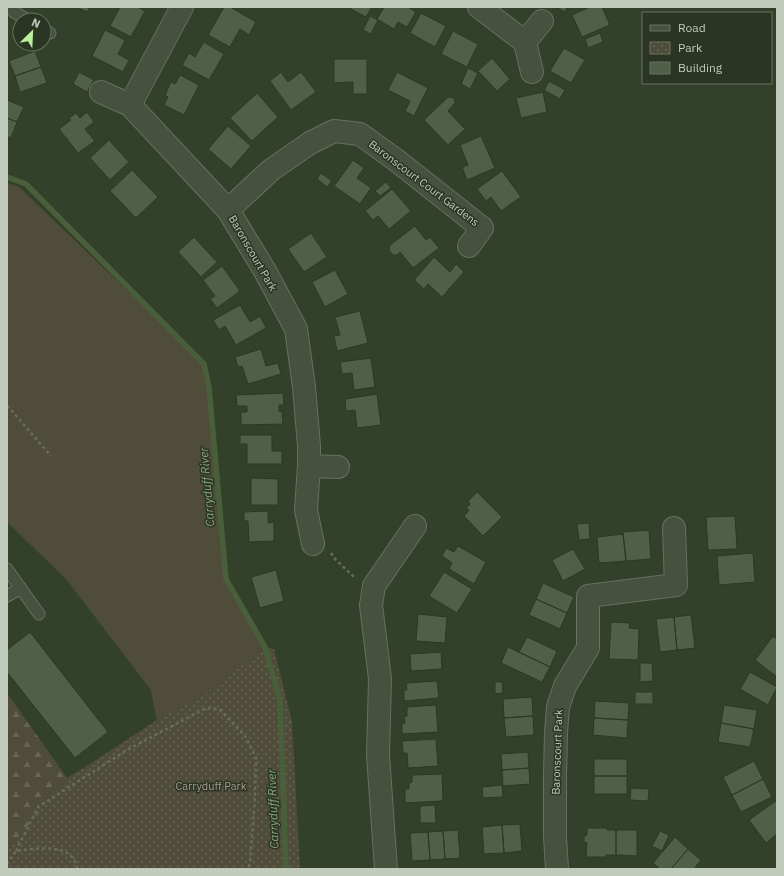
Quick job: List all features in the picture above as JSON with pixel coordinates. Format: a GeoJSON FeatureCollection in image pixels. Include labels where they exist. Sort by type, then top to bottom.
{"type":"FeatureCollection","features":[{"type":"Feature","properties":{"kind":"street"},"geometry":{"type":"LineString","coordinates":[[130,105],[182,7]]}},
{"type":"Feature","properties":{"kind":"street"},"geometry":{"type":"LineString","coordinates":[[479,7],[525,42],[532,72]]}},
{"type":"Feature","properties":{"kind":"street"},"geometry":{"type":"LineString","coordinates":[[525,42],[542,21]]}},
{"type":"Feature","properties":{"kind":"street","name":"Baronscourt Park"},"geometry":{"type":"LineString","coordinates":[[101,92],[130,105],[228,210],[265,271],[296,329],[304,388],[309,446],[306,510],[313,544]]}},
{"type":"Feature","properties":{"kind":"street","name":"Baronscourt Court Gardens"},"geometry":{"type":"LineString","coordinates":[[228,210],[271,170],[310,143],[334,131],[360,134],[396,160],[482,228],[469,246]]}},
{"type":"Feature","properties":{"kind":"street"},"geometry":{"type":"LineString","coordinates":[[309,466],[338,466]]}},
{"type":"Feature","properties":{"kind":"street"},"geometry":{"type":"LineString","coordinates":[[386,869],[378,755],[380,679],[371,605],[365,583],[415,526]]}},
{"type":"Feature","properties":{"kind":"street","name":"Baronscourt Park"},"geometry":{"type":"LineString","coordinates":[[557,869],[555,837],[555,775],[558,707],[565,686],[588,648],[588,596],[676,585],[674,528]]}},
{"type":"Feature","properties":{"kind":"lane"},"geometry":{"type":"LineString","coordinates":[[7,569],[39,614]]}},
{"type":"Feature","properties":{"kind":"lane"},"geometry":{"type":"LineString","coordinates":[[7,596],[21,588]]}},
{"type":"Feature","properties":{"kind":"path"},"geometry":{"type":"LineString","coordinates":[[7,406],[51,456]]}},
{"type":"Feature","properties":{"kind":"path"},"geometry":{"type":"LineString","coordinates":[[313,544],[322,539],[335,558],[365,583]]}},
{"type":"Feature","properties":{"kind":"path"},"geometry":{"type":"LineString","coordinates":[[7,864],[16,851],[38,807],[127,750],[206,708],[219,709],[245,736],[256,758],[250,863],[248,869]]}},
{"type":"Feature","properties":{"kind":"path"},"geometry":{"type":"LineString","coordinates":[[16,851],[42,848],[65,851],[73,858],[78,869]]}},
{"type":"Feature","properties":{"kind":"green space"},"geometry":{"type":"Polygon","coordinates":[[[7,183],[19,187],[204,364],[209,387],[226,579],[265,647],[207,693],[157,720],[151,690],[66,579],[7,522],[7,183]]]}},
{"type":"Feature","properties":{"kind":"green space","name":"Carryduff Park"},"geometry":{"type":"Polygon","coordinates":[[[265,647],[274,649],[292,722],[300,869],[7,869],[7,851],[67,778],[157,720],[207,693],[265,647]]]}},
{"type":"Feature","properties":{"kind":"green space"},"geometry":{"type":"Polygon","coordinates":[[[7,693],[67,778],[16,869],[7,869],[7,693]]]}},
{"type":"Feature","properties":{"kind":"building"},"geometry":{"type":"Polygon","coordinates":[[[76,7],[90,7],[87,12],[76,7]]]}},
{"type":"Feature","properties":{"kind":"building"},"geometry":{"type":"Polygon","coordinates":[[[120,7],[138,7],[145,11],[131,37],[110,26],[120,7]]]}},
{"type":"Feature","properties":{"kind":"building"},"geometry":{"type":"Polygon","coordinates":[[[224,7],[230,7],[256,22],[249,35],[240,29],[230,47],[208,35],[224,7]]]}},
{"type":"Feature","properties":{"kind":"building"},"geometry":{"type":"Polygon","coordinates":[[[347,7],[372,7],[366,17],[347,7]]]}},
{"type":"Feature","properties":{"kind":"building"},"geometry":{"type":"Polygon","coordinates":[[[384,7],[408,7],[416,12],[407,27],[398,22],[394,29],[377,19],[384,7]]]}},
{"type":"Feature","properties":{"kind":"building"},"geometry":{"type":"Polygon","coordinates":[[[556,7],[567,7],[565,12],[556,7]]]}},
{"type":"Feature","properties":{"kind":"building"},"geometry":{"type":"Polygon","coordinates":[[[590,7],[602,7],[610,25],[582,37],[572,15],[590,7]]]}},
{"type":"Feature","properties":{"kind":"building"},"geometry":{"type":"Polygon","coordinates":[[[421,13],[446,26],[435,47],[410,33],[421,13]]]}},
{"type":"Feature","properties":{"kind":"building"},"geometry":{"type":"Polygon","coordinates":[[[370,16],[378,20],[371,34],[363,30],[370,16]]]}},
{"type":"Feature","properties":{"kind":"building"},"geometry":{"type":"Polygon","coordinates":[[[105,30],[125,40],[118,54],[129,60],[123,72],[92,56],[105,30]]]}},
{"type":"Feature","properties":{"kind":"building"},"geometry":{"type":"Polygon","coordinates":[[[453,31],[478,44],[467,67],[441,54],[453,31]]]}},
{"type":"Feature","properties":{"kind":"building"},"geometry":{"type":"Polygon","coordinates":[[[600,33],[603,42],[588,48],[585,39],[600,33]]]}},
{"type":"Feature","properties":{"kind":"building"},"geometry":{"type":"Polygon","coordinates":[[[204,42],[224,54],[209,80],[182,65],[189,53],[195,57],[204,42]]]}},
{"type":"Feature","properties":{"kind":"building"},"geometry":{"type":"Polygon","coordinates":[[[564,48],[585,60],[571,83],[550,71],[564,48]]]}},
{"type":"Feature","properties":{"kind":"building"},"geometry":{"type":"Polygon","coordinates":[[[35,52],[41,67],[15,76],[9,61],[35,52]]]}},
{"type":"Feature","properties":{"kind":"building"},"geometry":{"type":"Polygon","coordinates":[[[492,58],[510,79],[497,91],[478,71],[492,58]]]}},
{"type":"Feature","properties":{"kind":"building"},"geometry":{"type":"Polygon","coordinates":[[[334,59],[367,59],[367,94],[353,94],[353,82],[334,83],[334,59]]]}},
{"type":"Feature","properties":{"kind":"building"},"geometry":{"type":"Polygon","coordinates":[[[41,67],[47,83],[20,92],[15,76],[41,67]]]}},
{"type":"Feature","properties":{"kind":"building"},"geometry":{"type":"Polygon","coordinates":[[[468,68],[478,73],[470,89],[461,84],[468,68]]]}},
{"type":"Feature","properties":{"kind":"building"},"geometry":{"type":"Polygon","coordinates":[[[79,72],[94,80],[87,92],[73,84],[79,72]]]}},
{"type":"Feature","properties":{"kind":"building"},"geometry":{"type":"Polygon","coordinates":[[[281,72],[288,82],[301,72],[316,92],[291,110],[270,81],[281,72]]]}},
{"type":"Feature","properties":{"kind":"building"},"geometry":{"type":"Polygon","coordinates":[[[397,72],[428,88],[414,116],[405,111],[410,101],[388,90],[397,72]]]}},
{"type":"Feature","properties":{"kind":"building"},"geometry":{"type":"Polygon","coordinates":[[[180,75],[199,85],[184,115],[164,105],[168,97],[165,95],[171,82],[175,84],[180,75]]]}},
{"type":"Feature","properties":{"kind":"building"},"geometry":{"type":"Polygon","coordinates":[[[549,81],[565,90],[560,99],[544,90],[549,81]]]}},
{"type":"Feature","properties":{"kind":"building"},"geometry":{"type":"Polygon","coordinates":[[[543,92],[547,112],[521,118],[516,98],[543,92]]]}},
{"type":"Feature","properties":{"kind":"building"},"geometry":{"type":"Polygon","coordinates":[[[257,93],[278,117],[252,141],[230,118],[257,93]]]}},
{"type":"Feature","properties":{"kind":"building"},"geometry":{"type":"Polygon","coordinates":[[[449,97],[454,98],[455,103],[448,111],[465,129],[448,145],[424,120],[449,97]]]}},
{"type":"Feature","properties":{"kind":"building"},"geometry":{"type":"Polygon","coordinates":[[[7,100],[24,107],[17,122],[7,118],[7,100]]]}},
{"type":"Feature","properties":{"kind":"building"},"geometry":{"type":"Polygon","coordinates":[[[87,112],[94,122],[85,129],[95,141],[78,153],[59,129],[71,120],[69,118],[76,113],[80,118],[87,112]]]}},
{"type":"Feature","properties":{"kind":"building"},"geometry":{"type":"Polygon","coordinates":[[[7,118],[17,122],[11,138],[7,136],[7,118]]]}},
{"type":"Feature","properties":{"kind":"building"},"geometry":{"type":"Polygon","coordinates":[[[228,126],[251,146],[231,169],[208,149],[228,126]]]}},
{"type":"Feature","properties":{"kind":"building"},"geometry":{"type":"Polygon","coordinates":[[[481,136],[495,168],[467,180],[462,167],[468,165],[460,145],[481,136]]]}},
{"type":"Feature","properties":{"kind":"building"},"geometry":{"type":"Polygon","coordinates":[[[109,140],[129,162],[110,180],[90,158],[109,140]]]}},
{"type":"Feature","properties":{"kind":"building"},"geometry":{"type":"Polygon","coordinates":[[[353,160],[364,168],[357,178],[371,188],[360,204],[334,186],[353,160]]]}},
{"type":"Feature","properties":{"kind":"building"},"geometry":{"type":"Polygon","coordinates":[[[132,170],[158,197],[136,218],[110,191],[132,170]]]}},
{"type":"Feature","properties":{"kind":"building"},"geometry":{"type":"Polygon","coordinates":[[[502,171],[521,197],[501,211],[491,197],[486,201],[477,189],[502,171]]]}},
{"type":"Feature","properties":{"kind":"building"},"geometry":{"type":"Polygon","coordinates":[[[321,173],[332,181],[327,187],[317,179],[321,173]]]}},
{"type":"Feature","properties":{"kind":"building"},"geometry":{"type":"Polygon","coordinates":[[[386,182],[391,188],[380,196],[375,191],[386,182]]]}},
{"type":"Feature","properties":{"kind":"building"},"geometry":{"type":"Polygon","coordinates":[[[392,189],[411,211],[389,229],[378,216],[373,220],[365,211],[392,189]]]}},
{"type":"Feature","properties":{"kind":"building"},"geometry":{"type":"Polygon","coordinates":[[[415,226],[426,240],[430,237],[439,248],[413,268],[400,252],[397,255],[393,255],[389,249],[390,245],[415,226]]]}},
{"type":"Feature","properties":{"kind":"building"},"geometry":{"type":"Polygon","coordinates":[[[311,233],[327,257],[304,272],[288,249],[311,233]]]}},
{"type":"Feature","properties":{"kind":"building"},"geometry":{"type":"Polygon","coordinates":[[[194,237],[217,262],[201,277],[178,252],[194,237]]]}},
{"type":"Feature","properties":{"kind":"building"},"geometry":{"type":"Polygon","coordinates":[[[434,257],[450,272],[456,264],[464,272],[442,297],[428,284],[424,289],[414,280],[434,257]]]}},
{"type":"Feature","properties":{"kind":"building"},"geometry":{"type":"Polygon","coordinates":[[[222,266],[240,291],[217,308],[210,299],[215,296],[203,280],[222,266]]]}},
{"type":"Feature","properties":{"kind":"building"},"geometry":{"type":"Polygon","coordinates":[[[335,270],[348,294],[325,307],[312,282],[335,270]]]}},
{"type":"Feature","properties":{"kind":"building"},"geometry":{"type":"Polygon","coordinates":[[[240,305],[250,322],[260,316],[266,328],[236,345],[225,326],[219,330],[213,320],[240,305]]]}},
{"type":"Feature","properties":{"kind":"building"},"geometry":{"type":"Polygon","coordinates":[[[360,311],[368,343],[337,351],[334,336],[340,335],[335,317],[360,311]]]}},
{"type":"Feature","properties":{"kind":"building"},"geometry":{"type":"Polygon","coordinates":[[[261,349],[266,366],[278,363],[281,374],[248,384],[242,366],[238,367],[235,357],[261,349]]]}},
{"type":"Feature","properties":{"kind":"building"},"geometry":{"type":"Polygon","coordinates":[[[371,358],[375,387],[354,390],[352,373],[342,374],[340,362],[371,358]]]}},
{"type":"Feature","properties":{"kind":"building"},"geometry":{"type":"Polygon","coordinates":[[[283,393],[284,405],[279,405],[279,411],[282,412],[283,424],[241,425],[241,412],[247,412],[247,406],[237,406],[236,395],[283,393]]]}},
{"type":"Feature","properties":{"kind":"building"},"geometry":{"type":"Polygon","coordinates":[[[377,394],[381,425],[357,428],[355,410],[346,411],[345,399],[377,394]]]}},
{"type":"Feature","properties":{"kind":"building"},"geometry":{"type":"Polygon","coordinates":[[[240,435],[272,435],[272,451],[282,451],[282,464],[247,464],[247,444],[240,444],[240,435]]]}},
{"type":"Feature","properties":{"kind":"building"},"geometry":{"type":"Polygon","coordinates":[[[251,478],[278,479],[278,505],[251,505],[251,478]]]}},
{"type":"Feature","properties":{"kind":"building"},"geometry":{"type":"Polygon","coordinates":[[[477,492],[502,517],[483,536],[464,516],[469,510],[466,508],[470,504],[468,501],[477,492]]]}},
{"type":"Feature","properties":{"kind":"building"},"geometry":{"type":"Polygon","coordinates":[[[268,511],[268,523],[274,522],[274,541],[249,542],[248,521],[244,521],[244,512],[268,511]]]}},
{"type":"Feature","properties":{"kind":"building"},"geometry":{"type":"Polygon","coordinates":[[[735,516],[737,549],[708,550],[706,517],[735,516]]]}},
{"type":"Feature","properties":{"kind":"building"},"geometry":{"type":"Polygon","coordinates":[[[589,523],[590,539],[579,540],[577,524],[589,523]]]}},
{"type":"Feature","properties":{"kind":"building"},"geometry":{"type":"Polygon","coordinates":[[[649,530],[651,559],[626,561],[623,532],[649,530]]]}},
{"type":"Feature","properties":{"kind":"building"},"geometry":{"type":"Polygon","coordinates":[[[623,534],[626,561],[599,563],[597,537],[623,534]]]}},
{"type":"Feature","properties":{"kind":"building"},"geometry":{"type":"Polygon","coordinates":[[[458,546],[486,562],[474,584],[449,569],[452,563],[442,556],[446,548],[454,552],[458,546]]]}},
{"type":"Feature","properties":{"kind":"building"},"geometry":{"type":"Polygon","coordinates":[[[573,549],[585,569],[563,581],[552,560],[573,549]]]}},
{"type":"Feature","properties":{"kind":"building"},"geometry":{"type":"Polygon","coordinates":[[[753,553],[755,582],[719,585],[717,556],[753,553]]]}},
{"type":"Feature","properties":{"kind":"building"},"geometry":{"type":"Polygon","coordinates":[[[276,570],[284,601],[260,608],[251,577],[276,570]]]}},
{"type":"Feature","properties":{"kind":"building"},"geometry":{"type":"Polygon","coordinates":[[[444,572],[472,589],[457,613],[429,596],[444,572]]]}},
{"type":"Feature","properties":{"kind":"building"},"geometry":{"type":"Polygon","coordinates":[[[543,583],[574,597],[567,613],[536,599],[543,583]]]}},
{"type":"Feature","properties":{"kind":"building"},"geometry":{"type":"Polygon","coordinates":[[[536,599],[567,613],[560,629],[529,615],[536,599]]]}},
{"type":"Feature","properties":{"kind":"building"},"geometry":{"type":"Polygon","coordinates":[[[418,614],[447,617],[445,643],[416,641],[418,614]]]}},
{"type":"Feature","properties":{"kind":"building"},"geometry":{"type":"Polygon","coordinates":[[[691,615],[695,648],[677,650],[674,617],[691,615]]]}},
{"type":"Feature","properties":{"kind":"building"},"geometry":{"type":"Polygon","coordinates":[[[674,617],[677,650],[660,652],[656,619],[674,617]]]}},
{"type":"Feature","properties":{"kind":"building"},"geometry":{"type":"Polygon","coordinates":[[[611,622],[630,623],[629,628],[639,629],[638,660],[609,659],[611,622]]]}},
{"type":"Feature","properties":{"kind":"building"},"geometry":{"type":"Polygon","coordinates":[[[30,632],[108,732],[75,758],[7,672],[7,650],[30,632]]]}},
{"type":"Feature","properties":{"kind":"building"},"geometry":{"type":"Polygon","coordinates":[[[773,636],[777,639],[777,677],[755,660],[773,636]]]}},
{"type":"Feature","properties":{"kind":"building"},"geometry":{"type":"Polygon","coordinates":[[[527,637],[557,651],[550,667],[519,652],[527,637]]]}},
{"type":"Feature","properties":{"kind":"building"},"geometry":{"type":"Polygon","coordinates":[[[508,647],[550,667],[542,682],[501,663],[508,647]]]}},
{"type":"Feature","properties":{"kind":"building"},"geometry":{"type":"Polygon","coordinates":[[[441,652],[442,669],[411,671],[410,654],[441,652]]]}},
{"type":"Feature","properties":{"kind":"building"},"geometry":{"type":"Polygon","coordinates":[[[640,663],[652,663],[653,681],[640,682],[640,663]]]}},
{"type":"Feature","properties":{"kind":"building"},"geometry":{"type":"Polygon","coordinates":[[[750,672],[777,687],[768,705],[740,689],[750,672]]]}},
{"type":"Feature","properties":{"kind":"building"},"geometry":{"type":"Polygon","coordinates":[[[437,681],[439,698],[404,701],[404,690],[407,690],[406,683],[437,681]]]}},
{"type":"Feature","properties":{"kind":"building"},"geometry":{"type":"Polygon","coordinates":[[[495,682],[502,682],[503,693],[495,694],[495,682]]]}},
{"type":"Feature","properties":{"kind":"building"},"geometry":{"type":"Polygon","coordinates":[[[635,692],[653,692],[653,704],[635,704],[635,692]]]}},
{"type":"Feature","properties":{"kind":"building"},"geometry":{"type":"Polygon","coordinates":[[[532,697],[533,716],[504,718],[503,699],[532,697]]]}},
{"type":"Feature","properties":{"kind":"building"},"geometry":{"type":"Polygon","coordinates":[[[595,701],[629,703],[628,720],[594,718],[595,701]]]}},
{"type":"Feature","properties":{"kind":"building"},"geometry":{"type":"Polygon","coordinates":[[[436,705],[438,732],[402,734],[402,723],[405,723],[404,717],[407,716],[407,707],[436,705]]]}},
{"type":"Feature","properties":{"kind":"building"},"geometry":{"type":"Polygon","coordinates":[[[724,705],[757,710],[754,729],[721,723],[724,705]]]}},
{"type":"Feature","properties":{"kind":"building"},"geometry":{"type":"Polygon","coordinates":[[[533,716],[534,735],[506,737],[504,718],[533,716]]]}},
{"type":"Feature","properties":{"kind":"building"},"geometry":{"type":"Polygon","coordinates":[[[594,718],[628,720],[627,738],[593,735],[594,718]]]}},
{"type":"Feature","properties":{"kind":"building"},"geometry":{"type":"Polygon","coordinates":[[[721,723],[754,729],[750,747],[718,742],[721,723]]]}},
{"type":"Feature","properties":{"kind":"building"},"geometry":{"type":"Polygon","coordinates":[[[436,739],[438,766],[408,768],[407,753],[403,753],[402,741],[436,739]]]}},
{"type":"Feature","properties":{"kind":"building"},"geometry":{"type":"Polygon","coordinates":[[[528,752],[529,768],[502,770],[501,754],[528,752]]]}},
{"type":"Feature","properties":{"kind":"building"},"geometry":{"type":"Polygon","coordinates":[[[594,759],[627,759],[627,776],[594,776],[594,759]]]}},
{"type":"Feature","properties":{"kind":"building"},"geometry":{"type":"Polygon","coordinates":[[[754,761],[763,779],[732,795],[723,777],[754,761]]]}},
{"type":"Feature","properties":{"kind":"building"},"geometry":{"type":"Polygon","coordinates":[[[529,768],[530,784],[503,786],[502,770],[529,768]]]}},
{"type":"Feature","properties":{"kind":"building"},"geometry":{"type":"Polygon","coordinates":[[[442,774],[443,801],[405,803],[405,789],[409,789],[409,783],[412,782],[412,775],[442,774]]]}},
{"type":"Feature","properties":{"kind":"building"},"geometry":{"type":"Polygon","coordinates":[[[594,776],[627,776],[627,794],[594,794],[594,776]]]}},
{"type":"Feature","properties":{"kind":"building"},"geometry":{"type":"Polygon","coordinates":[[[763,779],[772,797],[741,812],[732,795],[763,779]]]}},
{"type":"Feature","properties":{"kind":"building"},"geometry":{"type":"Polygon","coordinates":[[[502,785],[503,797],[483,798],[482,787],[502,785]]]}},
{"type":"Feature","properties":{"kind":"building"},"geometry":{"type":"Polygon","coordinates":[[[631,788],[649,789],[648,801],[630,800],[631,788]]]}},
{"type":"Feature","properties":{"kind":"building"},"geometry":{"type":"Polygon","coordinates":[[[777,800],[777,834],[766,843],[749,820],[777,800]]]}},
{"type":"Feature","properties":{"kind":"building"},"geometry":{"type":"Polygon","coordinates":[[[435,805],[436,823],[420,823],[420,806],[435,805]]]}},
{"type":"Feature","properties":{"kind":"building"},"geometry":{"type":"Polygon","coordinates":[[[520,824],[522,851],[504,853],[502,825],[520,824]]]}},
{"type":"Feature","properties":{"kind":"building"},"geometry":{"type":"Polygon","coordinates":[[[502,825],[504,853],[484,854],[482,827],[502,825]]]}},
{"type":"Feature","properties":{"kind":"building"},"geometry":{"type":"Polygon","coordinates":[[[587,828],[607,828],[607,830],[616,830],[616,855],[606,855],[606,857],[586,857],[587,843],[584,842],[584,836],[587,835],[587,828]]]}},
{"type":"Feature","properties":{"kind":"building"},"geometry":{"type":"Polygon","coordinates":[[[458,830],[460,858],[445,859],[443,831],[458,830]]]}},
{"type":"Feature","properties":{"kind":"building"},"geometry":{"type":"Polygon","coordinates":[[[616,830],[637,830],[637,856],[616,855],[616,830]]]}},
{"type":"Feature","properties":{"kind":"building"},"geometry":{"type":"Polygon","coordinates":[[[443,831],[445,859],[430,860],[428,832],[443,831]]]}},
{"type":"Feature","properties":{"kind":"building"},"geometry":{"type":"Polygon","coordinates":[[[660,831],[669,835],[662,851],[652,846],[660,831]]]}},
{"type":"Feature","properties":{"kind":"building"},"geometry":{"type":"Polygon","coordinates":[[[428,832],[430,860],[412,861],[410,833],[428,832]]]}},
{"type":"Feature","properties":{"kind":"building"},"geometry":{"type":"Polygon","coordinates":[[[675,837],[688,849],[671,869],[660,869],[653,863],[675,837]]]}},
{"type":"Feature","properties":{"kind":"building"},"geometry":{"type":"Polygon","coordinates":[[[688,849],[701,860],[694,869],[671,869],[688,849]]]}},
{"type":"Feature","properties":{"kind":"waterway","name":"Carryduff River"},"geometry":{"type":"LineString","coordinates":[[7,177],[26,184],[204,364],[209,387],[226,579],[265,647],[280,701],[286,869]]}}]}
